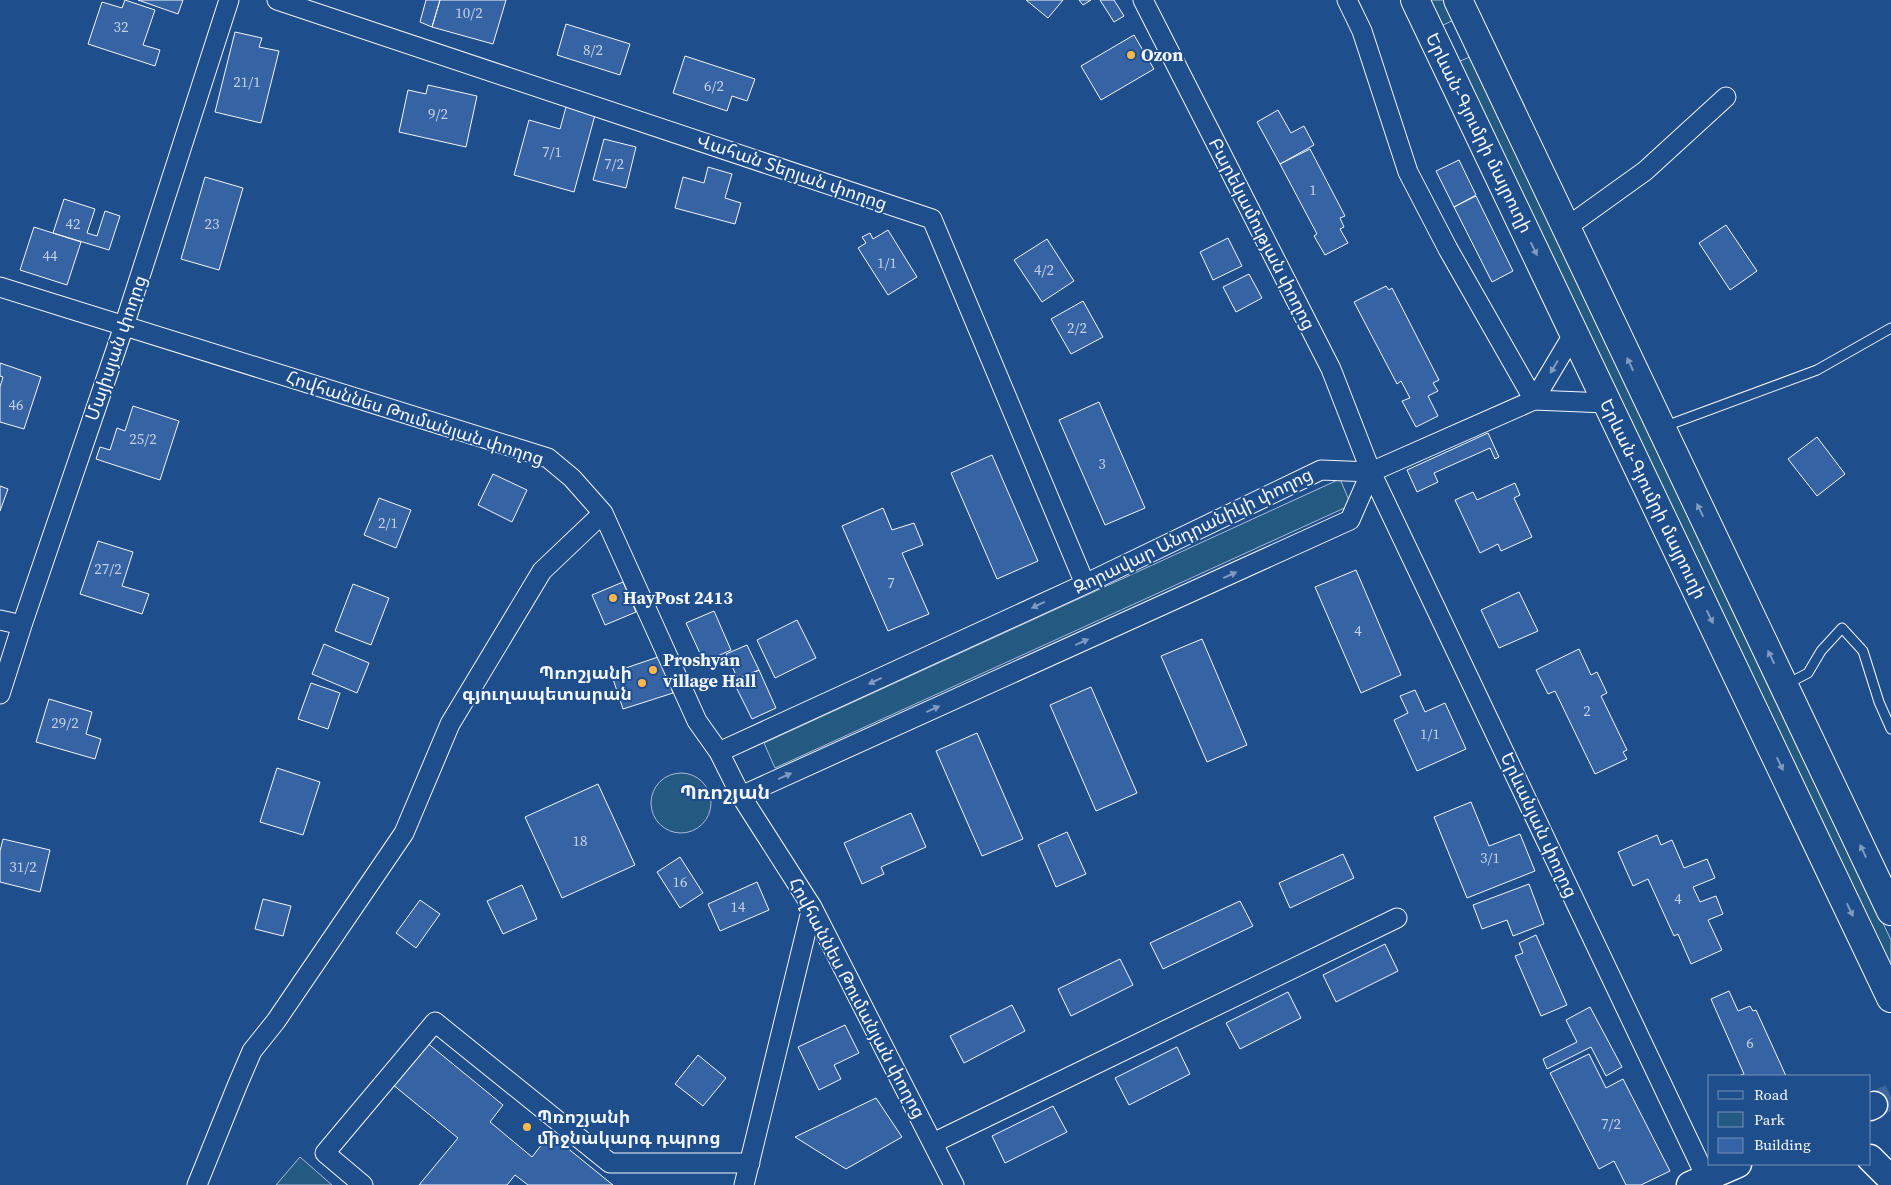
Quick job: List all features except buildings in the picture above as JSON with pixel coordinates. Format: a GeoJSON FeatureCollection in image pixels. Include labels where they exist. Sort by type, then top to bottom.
{"type":"FeatureCollection","features":[{"type":"Feature","properties":{"kind":"highway","name":"Երևան-Գյումրի մայրուղի"},"geometry":{"type":"LineString","coordinates":[[1415,0],[1891,998]]}},
{"type":"Feature","properties":{"kind":"highway"},"geometry":{"type":"LineString","coordinates":[[1458,0],[1891,911]]}},
{"type":"Feature","properties":{"kind":"highway"},"geometry":{"type":"LineString","coordinates":[[1439,49],[1473,32]]}},
{"type":"Feature","properties":{"kind":"street","name":"Մայիսյան փողոց"},"geometry":{"type":"LineString","coordinates":[[0,694],[124,326],[229,0]]}},
{"type":"Feature","properties":{"kind":"street","name":"Վահան Տերյան փողոց"},"geometry":{"type":"LineString","coordinates":[[277,0],[932,219],[1085,584]]}},
{"type":"Feature","properties":{"kind":"street","name":"Բարեկամության փողոց"},"geometry":{"type":"LineString","coordinates":[[1143,0],[1331,369],[1371,472]]}},
{"type":"Feature","properties":{"kind":"street"},"geometry":{"type":"LineString","coordinates":[[1347,0],[1362,31],[1408,172],[1448,250],[1534,400]]}},
{"type":"Feature","properties":{"kind":"street"},"geometry":{"type":"LineString","coordinates":[[1567,227],[1645,171],[1726,97]]}},
{"type":"Feature","properties":{"kind":"street","name":"Հովհաննես Թումանյան փողոց"},"geometry":{"type":"LineString","coordinates":[[0,287],[548,458],[572,478],[603,513],[697,721],[719,752],[741,796],[812,907],[954,1185]]}},
{"type":"Feature","properties":{"kind":"street"},"geometry":{"type":"LineString","coordinates":[[1534,400],[1574,334]]}},
{"type":"Feature","properties":{"kind":"street"},"geometry":{"type":"LineString","coordinates":[[741,796],[1350,520],[1371,472],[1534,400],[1606,403]]}},
{"type":"Feature","properties":{"kind":"street","name":"Զորավար Անդրանիկի փողոց"},"geometry":{"type":"LineString","coordinates":[[719,752],[1085,584],[1321,470],[1371,472]]}},
{"type":"Feature","properties":{"kind":"street","name":"Երևանյան փողոց"},"geometry":{"type":"LineString","coordinates":[[1371,472],[1698,1181]]}},
{"type":"Feature","properties":{"kind":"street"},"geometry":{"type":"LineString","coordinates":[[197,1185],[236,1086],[252,1051],[276,1021],[404,833],[450,724],[542,571],[603,513]]}},
{"type":"Feature","properties":{"kind":"street"},"geometry":{"type":"LineString","coordinates":[[0,620],[22,625]]}},
{"type":"Feature","properties":{"kind":"street"},"geometry":{"type":"LineString","coordinates":[[744,1185],[812,907]]}},
{"type":"Feature","properties":{"kind":"street"},"geometry":{"type":"LineString","coordinates":[[933,1144],[1396,918]]}},
{"type":"Feature","properties":{"kind":"street"},"geometry":{"type":"LineString","coordinates":[[363,1185],[325,1153],[435,1022],[610,1163],[750,1163]]}},
{"type":"Feature","properties":{"kind":"street"},"geometry":{"type":"LineString","coordinates":[[1871,1159],[1891,1179]]}},
{"type":"Feature","properties":{"kind":"street"},"geometry":{"type":"LineString","coordinates":[[1698,1181],[1736,1165]]}},
{"type":"Feature","properties":{"kind":"lane"},"geometry":{"type":"LineString","coordinates":[[1660,428],[1818,370],[1891,328]]}},
{"type":"Feature","properties":{"kind":"lane"},"geometry":{"type":"LineString","coordinates":[[1785,685],[1808,673],[1821,652],[1842,628],[1863,651],[1879,702],[1891,728]]}},
{"type":"Feature","properties":{"kind":"green space"},"geometry":{"type":"Polygon","coordinates":[[[1428,0],[1445,0],[1454,20],[1441,26],[1428,0]]]}},
{"type":"Feature","properties":{"kind":"green space"},"geometry":{"type":"Polygon","coordinates":[[[1472,56],[1891,940],[1891,974],[1458,62],[1472,56]]]}},
{"type":"Feature","properties":{"kind":"green space"},"geometry":{"type":"Polygon","coordinates":[[[1340,479],[1351,505],[775,768],[764,743],[1340,479]]]}},
{"type":"Feature","properties":{"kind":"green space"},"geometry":{"type":"Polygon","coordinates":[[[675,773],[687,773],[703,781],[709,791],[711,803],[709,815],[703,825],[687,833],[675,833],[659,825],[651,809],[651,797],[659,781],[675,773]]]}},
{"type":"Feature","properties":{"kind":"green space"},"geometry":{"type":"Polygon","coordinates":[[[300,1157],[332,1185],[276,1185],[300,1157]]]}},
{"type":"Feature","properties":{"kind":"tunnel"},"geometry":{"type":"LineString","coordinates":[[1874,1105],[1891,1097]]}},
{"type":"Feature","properties":{"kind":"place","name":"Ozon"},"geometry":{"type":"Point","coordinates":[1131,55]}},
{"type":"Feature","properties":{"kind":"place","name":"HayPost 2413"},"geometry":{"type":"Point","coordinates":[613,598]}},
{"type":"Feature","properties":{"kind":"place","name":"Proshyan village Hall"},"geometry":{"type":"Point","coordinates":[653,670]}},
{"type":"Feature","properties":{"kind":"place","name":"Պռոշյանի գյուղապետարան"},"geometry":{"type":"Point","coordinates":[642,683]}},
{"type":"Feature","properties":{"kind":"place","name":"Պռոշյանի միջնակարգ դպրոց"},"geometry":{"type":"Point","coordinates":[527,1127]}},
{"type":"Feature","properties":{"kind":"district","name":"Պռոշյան"},"geometry":{"type":"Point","coordinates":[725,792]}}]}
